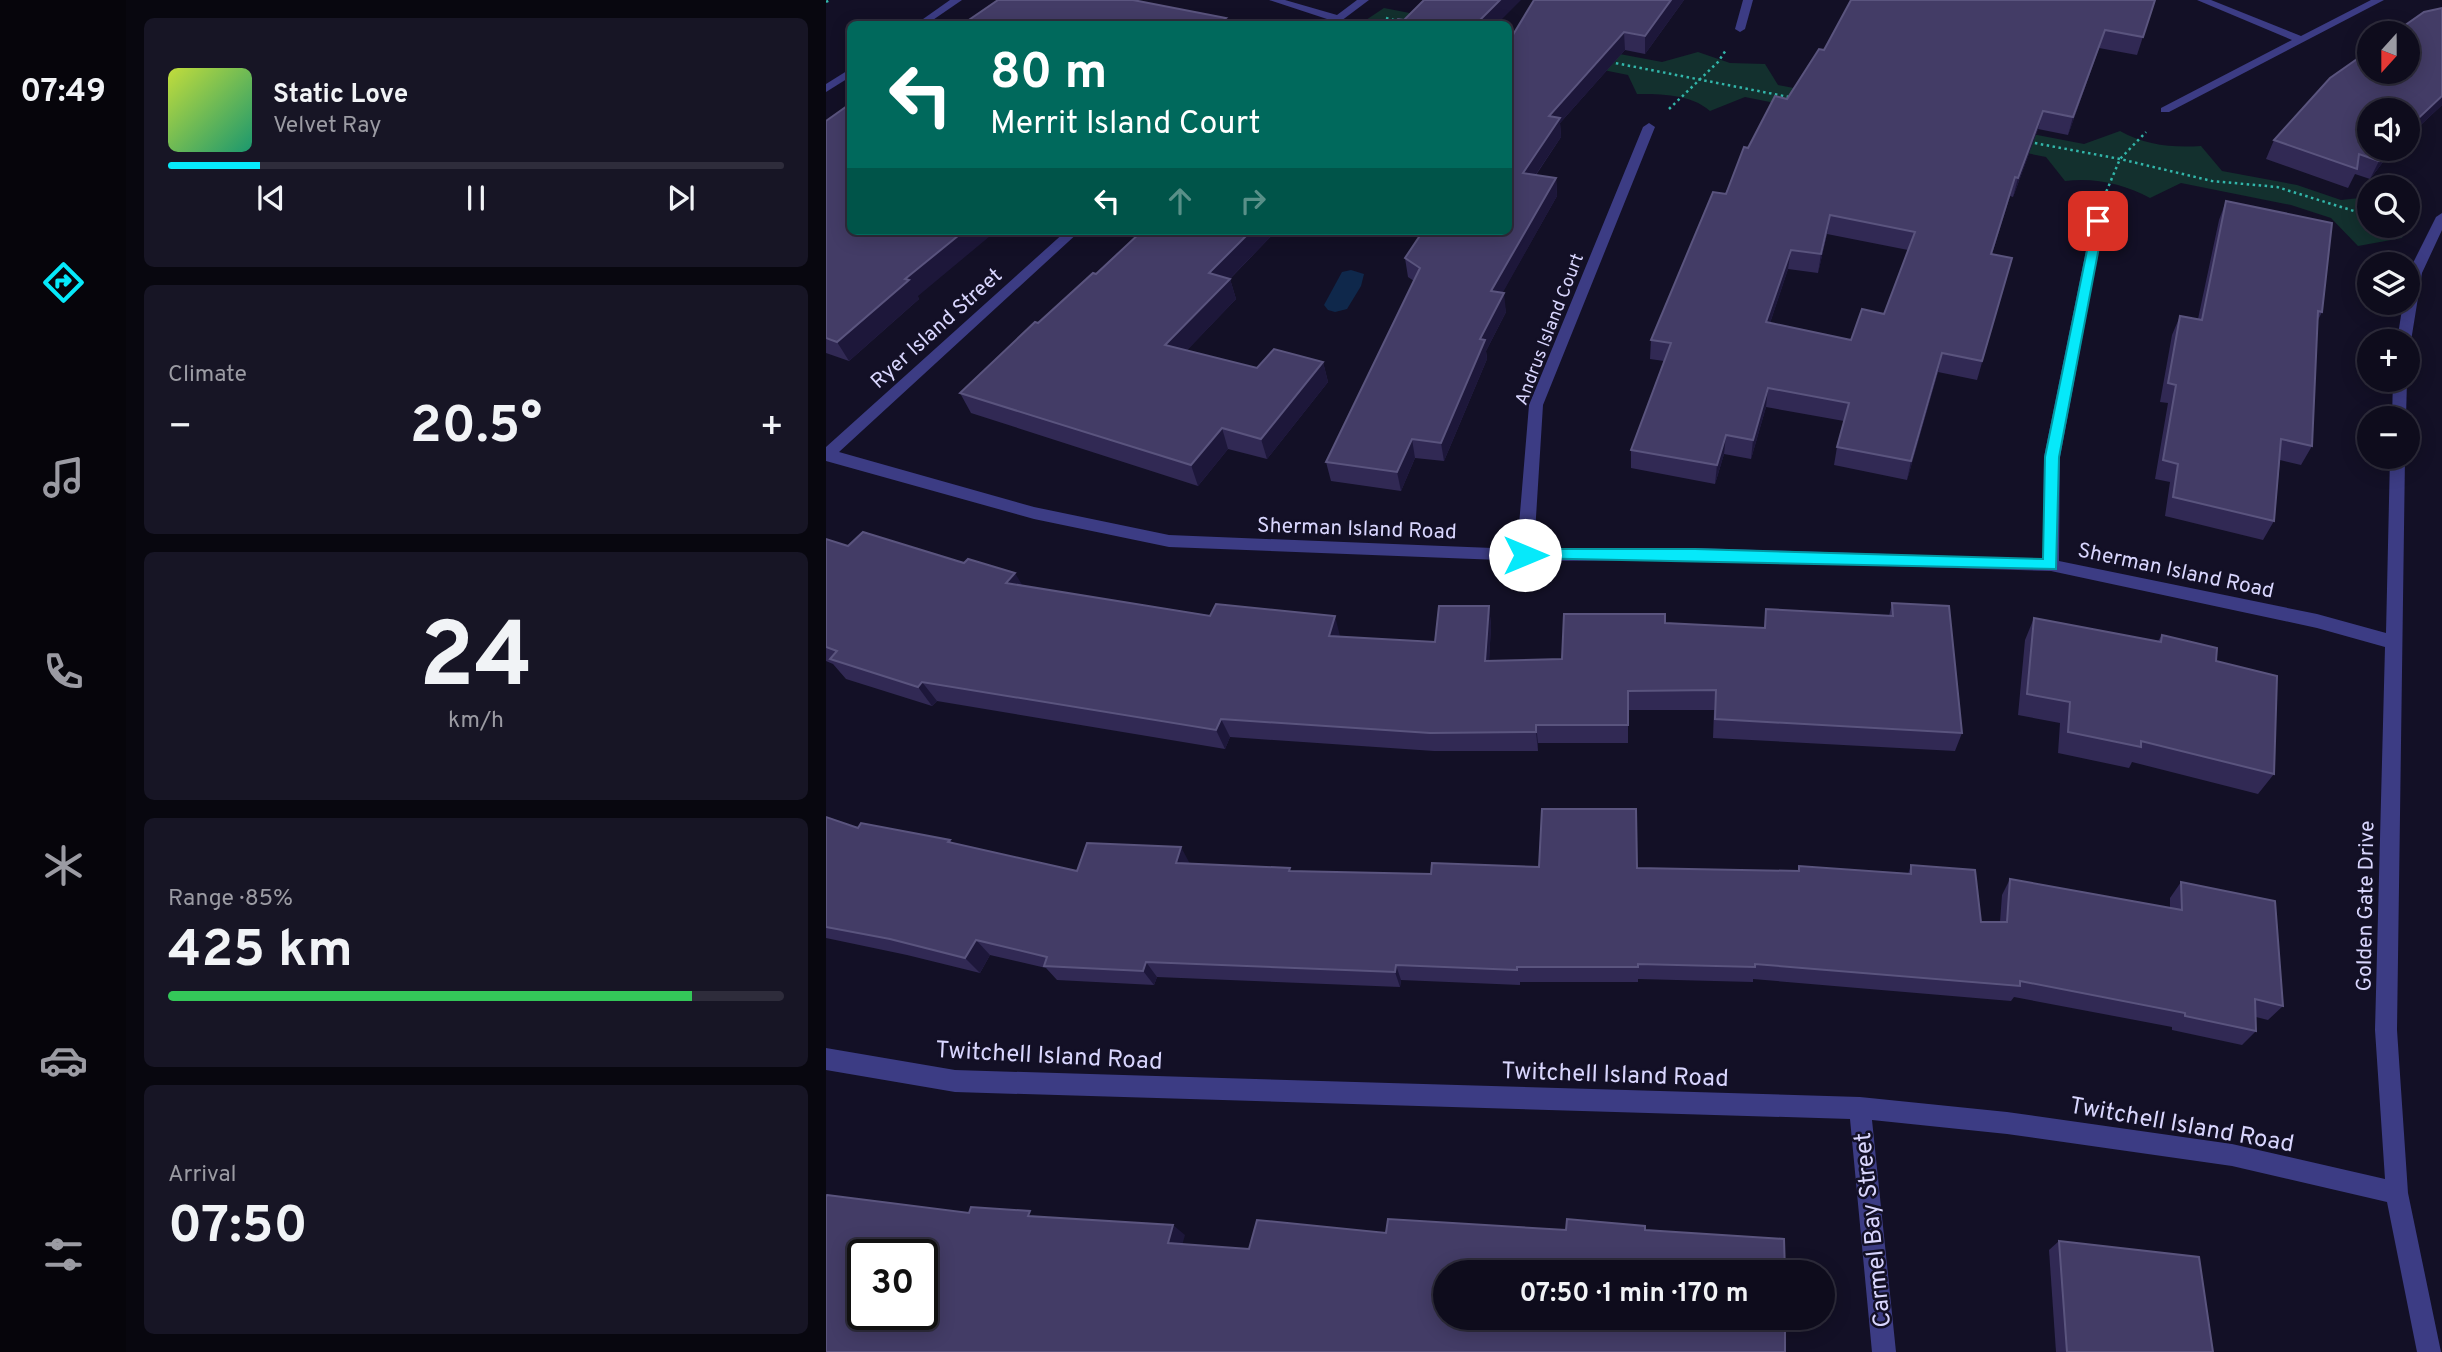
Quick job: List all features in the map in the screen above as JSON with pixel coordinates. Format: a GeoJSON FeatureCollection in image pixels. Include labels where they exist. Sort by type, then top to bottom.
{"type":"FeatureCollection","features":[{"type":"Feature","properties":{"kind":"street"},"geometry":{"type":"LineString","coordinates":[[926,21],[957,0]]}},
{"type":"Feature","properties":{"kind":"street"},"geometry":{"type":"LineString","coordinates":[[1274,0],[1332,21]]}},
{"type":"Feature","properties":{"kind":"street"},"geometry":{"type":"LineString","coordinates":[[1336,21],[1364,0]]}},
{"type":"Feature","properties":{"kind":"street"},"geometry":{"type":"LineString","coordinates":[[1740,29],[1748,0]]}},
{"type":"Feature","properties":{"kind":"street"},"geometry":{"type":"LineString","coordinates":[[2202,0],[2299,39]]}},
{"type":"Feature","properties":{"kind":"street"},"geometry":{"type":"LineString","coordinates":[[2165,110],[2379,0]]}},
{"type":"Feature","properties":{"kind":"street"},"geometry":{"type":"LineString","coordinates":[[826,89],[847,74]]}},
{"type":"Feature","properties":{"kind":"street","name":"Andrus Island Court"},"geometry":{"type":"LineString","coordinates":[[1525,555],[1536,405],[1649,127]]}},
{"type":"Feature","properties":{"kind":"street"},"geometry":{"type":"LineString","coordinates":[[2406,329],[2416,273],[2442,217]]}},
{"type":"Feature","properties":{"kind":"street"},"geometry":{"type":"LineString","coordinates":[[2051,565],[2052,457],[2098,221]]}},
{"type":"Feature","properties":{"kind":"street","name":"Ryer Island Street"},"geometry":{"type":"LineString","coordinates":[[827,455],[1070,235]]}},
{"type":"Feature","properties":{"kind":"street","name":"Sherman Island Road"},"geometry":{"type":"LineString","coordinates":[[827,455],[1034,513],[1168,541],[1525,555],[1695,554],[2051,565],[2317,621],[2392,642]]}},
{"type":"Feature","properties":{"kind":"street","name":"Golden Gate Drive"},"geometry":{"type":"LineString","coordinates":[[2398,469],[2386,1030],[2397,1193],[2429,1352]]}},
{"type":"Feature","properties":{"kind":"street","name":"Twitchell Island Road"},"geometry":{"type":"LineString","coordinates":[[826,1059],[955,1081],[1860,1108],[2007,1123],[2232,1155],[2397,1193]]}},
{"type":"Feature","properties":{"kind":"street","name":"Carmel Bay Street"},"geometry":{"type":"LineString","coordinates":[[1860,1108],[1884,1352]]}},
{"type":"Feature","properties":{"kind":"path"},"geometry":{"type":"LineString","coordinates":[[1381,16],[1398,21]]}},
{"type":"Feature","properties":{"kind":"path"},"geometry":{"type":"LineString","coordinates":[[1649,127],[1718,62],[1740,29]]}},
{"type":"Feature","properties":{"kind":"path"},"geometry":{"type":"LineString","coordinates":[[1599,60],[1802,99]]}},
{"type":"Feature","properties":{"kind":"path"},"geometry":{"type":"LineString","coordinates":[[2098,221],[2108,183],[2120,159],[2165,110]]}},
{"type":"Feature","properties":{"kind":"path"},"geometry":{"type":"LineString","coordinates":[[2018,140],[2120,159],[2212,181],[2277,187],[2357,212]]}},
{"type":"Feature","properties":{"kind":"green space"},"geometry":{"type":"Polygon","coordinates":[[[1384,8],[1451,21],[1364,21],[1384,8]]]}},
{"type":"Feature","properties":{"kind":"green space"},"geometry":{"type":"Polygon","coordinates":[[[1512,34],[1662,62],[1698,52],[1730,63],[1765,64],[1778,85],[2084,144],[2120,131],[2139,140],[2159,144],[2201,146],[2222,171],[2297,185],[2341,200],[2357,198],[2357,238],[2402,238],[2358,246],[2331,218],[2291,205],[2181,183],[2150,198],[2109,183],[2065,181],[2046,157],[1745,97],[1710,111],[1685,98],[1637,94],[1628,75],[1512,52],[1512,34]]]}},
{"type":"Feature","properties":{"kind":"water"},"geometry":{"type":"Polygon","coordinates":[[[1351,270],[1364,274],[1361,286],[1347,309],[1335,312],[1328,310],[1324,305],[1342,272],[1351,270]]]}},
{"type":"Feature","properties":{"kind":"building"},"geometry":{"type":"Polygon","coordinates":[[[998,0],[1133,0],[1226,18],[1222,21],[967,21],[998,0]]]}},
{"type":"Feature","properties":{"kind":"building"},"geometry":{"type":"Polygon","coordinates":[[[1424,0],[1500,0],[1479,21],[1396,21],[1404,20],[1424,0]]]}},
{"type":"Feature","properties":{"kind":"building"},"geometry":{"type":"Polygon","coordinates":[[[1534,0],[1671,0],[1645,36],[1624,32],[1549,116],[1560,118],[1523,173],[1556,178],[1491,291],[1504,293],[1480,339],[1485,340],[1441,443],[1412,439],[1397,472],[1326,462],[1420,268],[1405,258],[1420,235],[1512,235],[1512,36],[1534,0]]]}},
{"type":"Feature","properties":{"kind":"building"},"geometry":{"type":"Polygon","coordinates":[[[1851,0],[2155,0],[2143,37],[2105,30],[2073,117],[2043,111],[2018,178],[2015,177],[1991,254],[2012,258],[1982,361],[1942,353],[1911,461],[1837,447],[1849,403],[1768,388],[1753,440],[1726,435],[1717,465],[1631,450],[1671,343],[1651,340],[1713,192],[1726,194],[1744,147],[1748,148],[1775,96],[1787,99],[1819,49],[1824,50],[1851,0]],[[1830,215],[1821,254],[1791,250],[1766,322],[1851,340],[1862,309],[1884,314],[1915,232],[1830,215]]]}},
{"type":"Feature","properties":{"kind":"building"},"geometry":{"type":"Polygon","coordinates":[[[2442,8],[2442,96],[2420,117],[2420,98],[2357,98],[2357,169],[2274,140],[2330,78],[2357,59],[2357,84],[2420,84],[2420,21],[2411,21],[2424,12],[2442,8]]]}},
{"type":"Feature","properties":{"kind":"building"},"geometry":{"type":"Polygon","coordinates":[[[847,106],[847,235],[959,235],[905,279],[909,280],[837,342],[826,338],[826,121],[847,106]]]}},
{"type":"Feature","properties":{"kind":"building"},"geometry":{"type":"Polygon","coordinates":[[[2226,201],[2332,223],[2322,312],[2318,311],[2312,446],[2281,439],[2274,521],[2173,497],[2178,464],[2163,460],[2176,385],[2168,383],[2180,316],[2202,320],[2226,201]]]}},
{"type":"Feature","properties":{"kind":"building"},"geometry":{"type":"Polygon","coordinates":[[[1138,235],[1247,235],[1209,273],[1230,279],[1165,345],[1257,368],[1274,349],[1323,362],[1261,439],[1222,428],[1191,465],[960,393],[1035,322],[1038,323],[1093,273],[1096,274],[1138,235]]]}},
{"type":"Feature","properties":{"kind":"building"},"geometry":{"type":"Polygon","coordinates":[[[863,532],[964,563],[968,559],[1015,573],[1006,583],[1210,616],[1216,604],[1335,616],[1329,636],[1435,642],[1439,606],[1489,606],[1485,661],[1562,659],[1564,614],[1665,614],[1665,623],[1765,628],[1766,609],[1893,616],[1892,603],[1949,606],[1962,733],[1715,719],[1716,690],[1628,691],[1628,725],[1536,725],[1536,732],[1430,733],[1221,719],[1216,730],[922,682],[918,687],[830,659],[837,651],[826,647],[826,539],[848,546],[863,532]]]}},
{"type":"Feature","properties":{"kind":"building"},"geometry":{"type":"Polygon","coordinates":[[[2034,618],[2161,642],[2162,635],[2217,648],[2216,661],[2277,676],[2274,774],[2141,741],[2141,747],[2068,732],[2070,702],[2027,694],[2034,618]]]}},
{"type":"Feature","properties":{"kind":"building"},"geometry":{"type":"Polygon","coordinates":[[[1542,809],[1636,809],[1637,868],[1799,871],[1799,866],[1911,874],[1911,865],[1975,870],[1981,922],[2007,922],[2010,879],[2182,910],[2181,882],[2275,901],[2283,1006],[2255,999],[2256,1031],[2185,1016],[2185,1013],[2020,981],[2020,986],[1755,964],[1755,967],[1638,964],[1638,967],[1517,967],[1517,970],[1396,965],[1395,972],[1146,962],[1143,971],[1044,966],[1047,957],[976,940],[965,958],[890,939],[826,927],[826,817],[858,828],[861,823],[950,840],[948,842],[1077,871],[1087,843],[1181,847],[1176,863],[1290,868],[1289,871],[1431,874],[1432,863],[1539,867],[1542,809]]]}},
{"type":"Feature","properties":{"kind":"building"},"geometry":{"type":"Polygon","coordinates":[[[827,1195],[969,1213],[971,1207],[1030,1211],[1028,1216],[1173,1225],[1168,1243],[1249,1249],[1257,1220],[1386,1233],[1388,1219],[1566,1230],[1567,1219],[1645,1226],[1645,1230],[1784,1239],[1785,1260],[1433,1260],[1433,1330],[1785,1330],[1785,1352],[826,1352],[827,1195]]]}},
{"type":"Feature","properties":{"kind":"building"},"geometry":{"type":"Polygon","coordinates":[[[2059,1241],[2199,1257],[2213,1352],[2067,1352],[2059,1241]]]}},
{"type":"Feature","properties":{"kind":"route"},"geometry":{"type":"LineString","coordinates":[[1525,555],[1695,554],[2051,565],[2052,457],[2098,221]]}}]}
